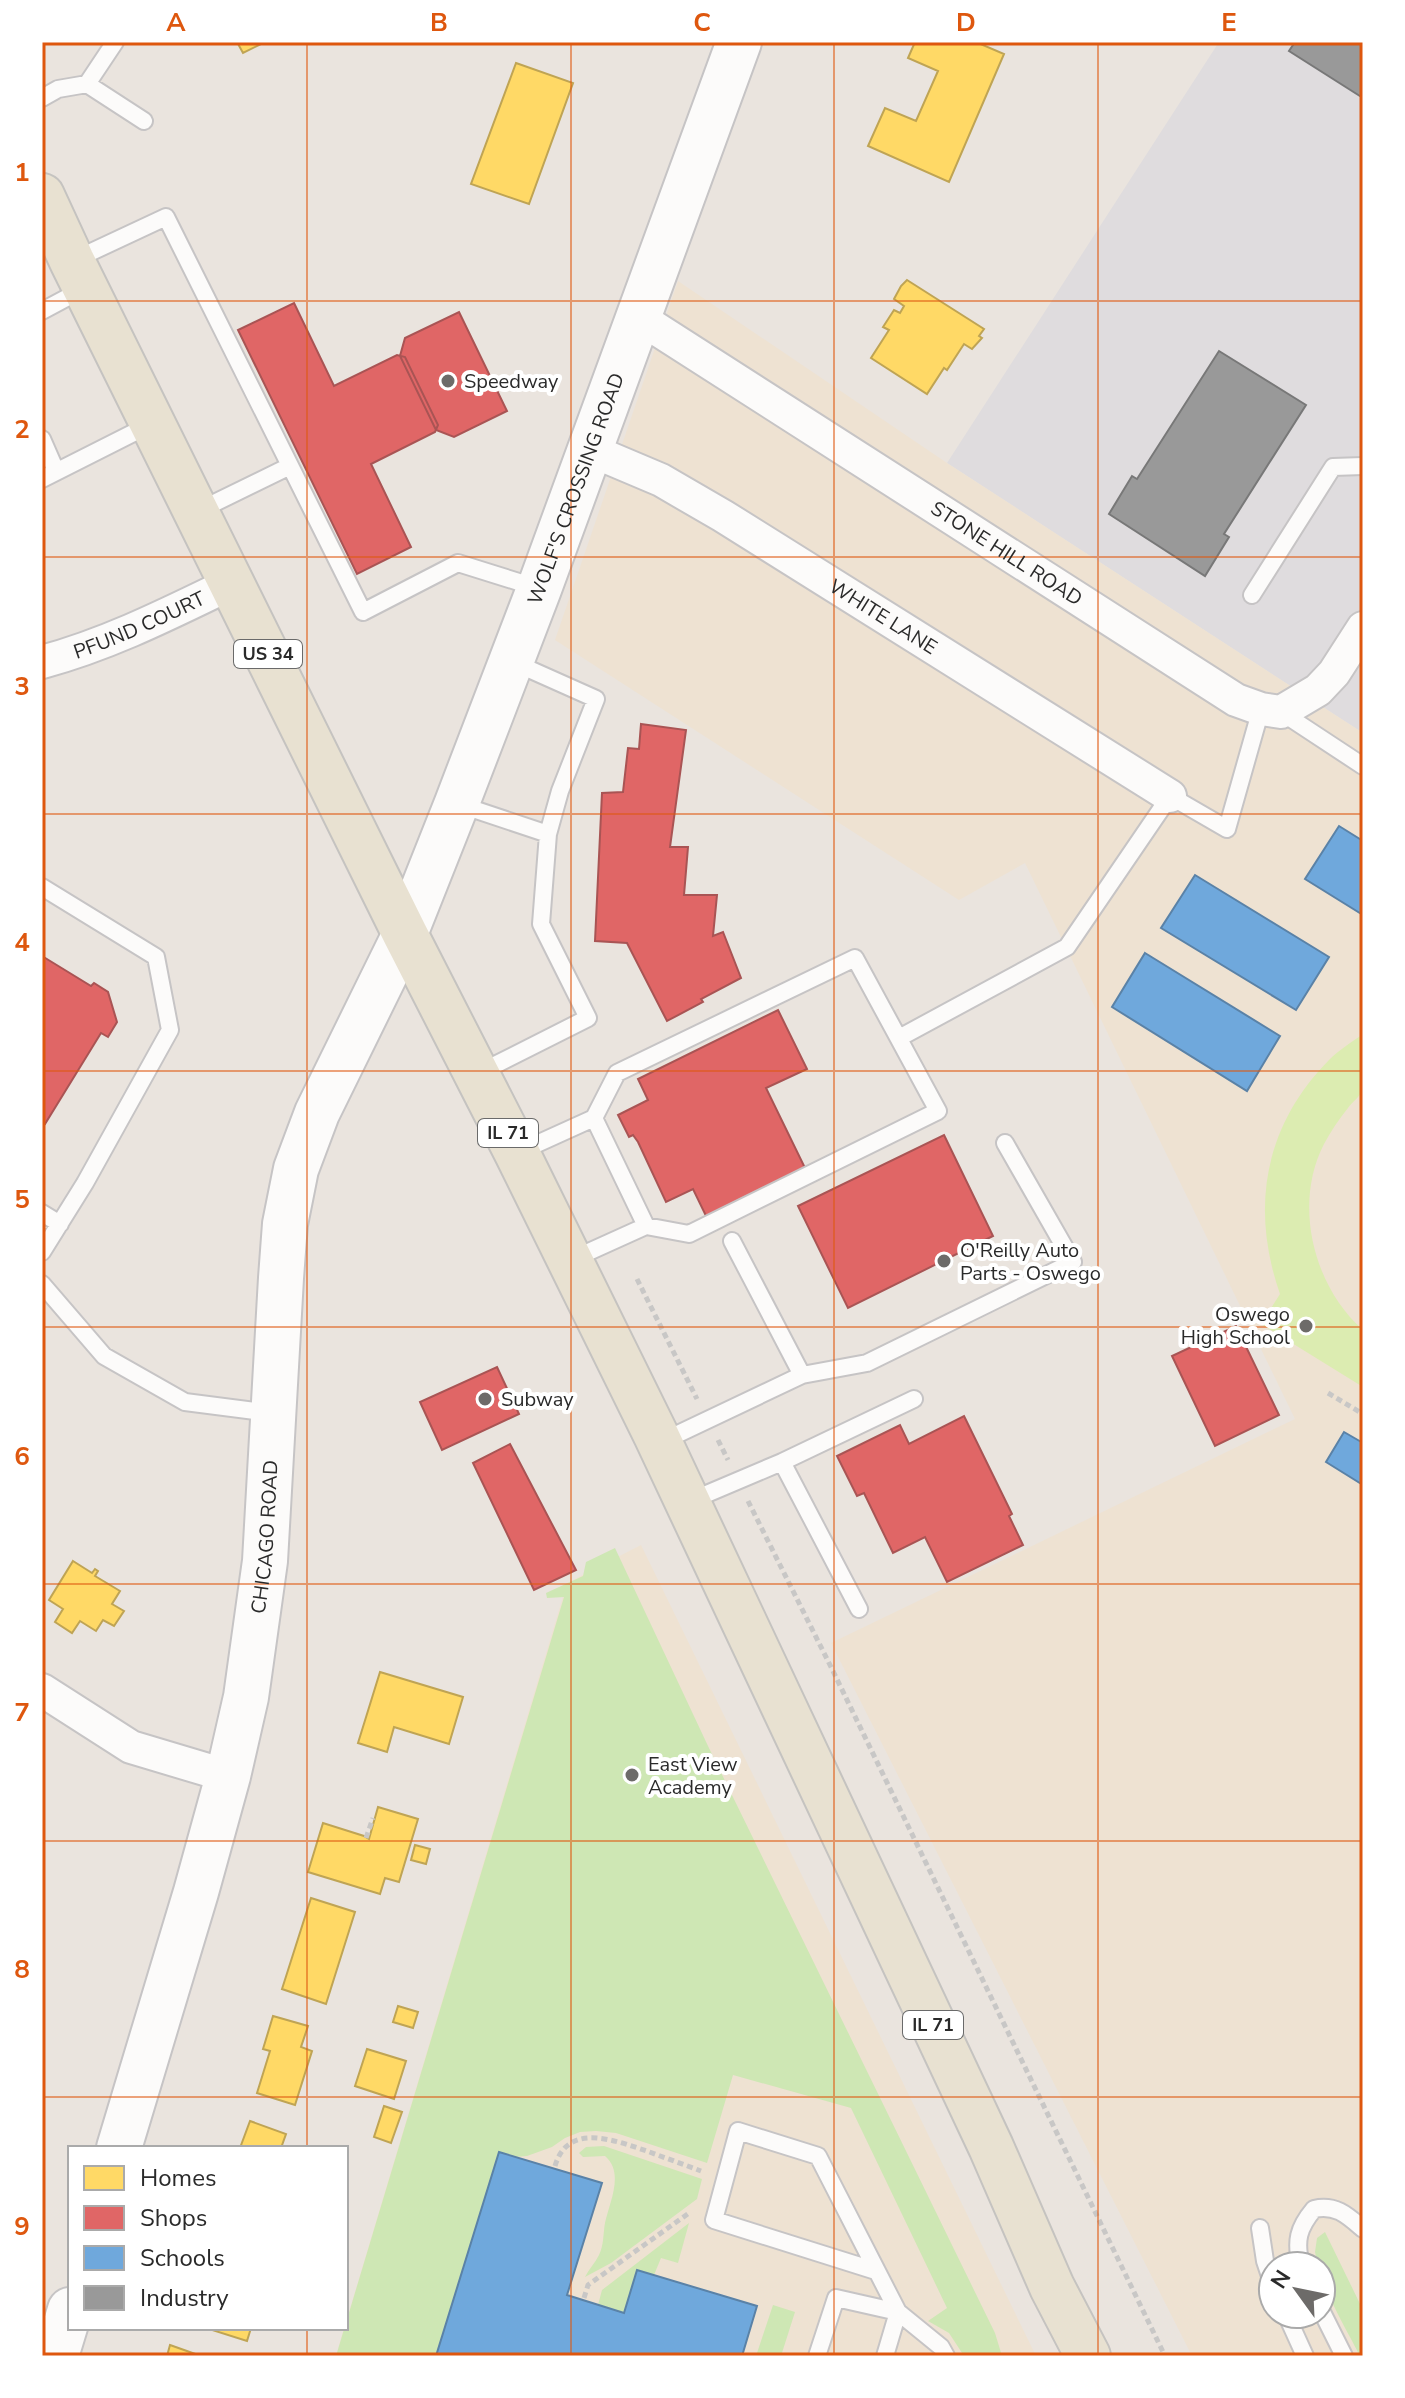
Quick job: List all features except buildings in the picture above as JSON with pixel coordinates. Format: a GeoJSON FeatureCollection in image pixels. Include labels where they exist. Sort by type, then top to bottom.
{"type":"FeatureCollection","features":[{"type":"Feature","properties":{"kind":"main road","name":"WOLF'S CROSSING ROAD"},"geometry":{"type":"LineString","coordinates":[[405,934],[539,589],[739,42]]}},
{"type":"Feature","properties":{"kind":"main road","name":"US 34"},"geometry":{"type":"LineString","coordinates":[[42,196],[405,934]]}},
{"type":"Feature","properties":{"kind":"main road","name":"IL 71"},"geometry":{"type":"LineString","coordinates":[[405,934],[478,1074],[660,1443],[991,2147],[1052,2287],[1088,2356]]}},
{"type":"Feature","properties":{"kind":"main road","name":"CHICAGO ROAD"},"geometry":{"type":"LineString","coordinates":[[120,2146],[196,1892],[246,1697],[265,1561],[285,1224],[296,1169],[317,1113],[405,934]]}},
{"type":"Feature","properties":{"kind":"main road"},"geometry":{"type":"LineString","coordinates":[[56,2356],[68,2317]]}},
{"type":"Feature","properties":{"kind":"street","name":"STONE HILL ROAD"},"geometry":{"type":"LineString","coordinates":[[638,317],[1236,700],[1271,710]]}},
{"type":"Feature","properties":{"kind":"street","name":"WHITE LANE"},"geometry":{"type":"LineString","coordinates":[[590,450],[661,480],[723,516],[1170,796]]}},
{"type":"Feature","properties":{"kind":"street","name":"PFUND COURT"},"geometry":{"type":"LineString","coordinates":[[42,662],[131,632],[232,583]]}},
{"type":"Feature","properties":{"kind":"street"},"geometry":{"type":"LineString","coordinates":[[1271,710],[1318,690],[1334,673],[1363,628]]}},
{"type":"Feature","properties":{"kind":"street"},"geometry":{"type":"LineString","coordinates":[[42,1690],[131,1747],[228,1776]]}},
{"type":"Feature","properties":{"kind":"lane"},"geometry":{"type":"LineString","coordinates":[[87,84],[115,42]]}},
{"type":"Feature","properties":{"kind":"lane"},"geometry":{"type":"LineString","coordinates":[[42,98],[58,89],[87,84],[144,121]]}},
{"type":"Feature","properties":{"kind":"lane"},"geometry":{"type":"LineString","coordinates":[[42,311],[80,274],[166,217],[363,612],[458,563],[539,589]]}},
{"type":"Feature","properties":{"kind":"lane"},"geometry":{"type":"LineString","coordinates":[[42,439],[49,475],[154,423]]}},
{"type":"Feature","properties":{"kind":"lane"},"geometry":{"type":"LineString","coordinates":[[197,511],[290,466]]}},
{"type":"Feature","properties":{"kind":"lane"},"geometry":{"type":"LineString","coordinates":[[1252,595],[1333,467],[1363,466]]}},
{"type":"Feature","properties":{"kind":"lane"},"geometry":{"type":"LineString","coordinates":[[478,1074],[588,1018],[541,924],[548,834],[560,791],[596,699],[511,661]]}},
{"type":"Feature","properties":{"kind":"lane"},"geometry":{"type":"LineString","coordinates":[[899,1038],[1067,947],[1170,796],[1227,829],[1271,710],[1363,766]]}},
{"type":"Feature","properties":{"kind":"lane"},"geometry":{"type":"LineString","coordinates":[[457,803],[548,834]]}},
{"type":"Feature","properties":{"kind":"lane"},"geometry":{"type":"LineString","coordinates":[[42,887],[156,957],[170,1030],[85,1183],[42,1252]]}},
{"type":"Feature","properties":{"kind":"lane"},"geometry":{"type":"LineString","coordinates":[[517,1153],[594,1118],[617,1073],[855,958],[938,1111],[689,1234],[646,1226],[570,1261]]}},
{"type":"Feature","properties":{"kind":"lane"},"geometry":{"type":"LineString","coordinates":[[594,1118],[646,1226]]}},
{"type":"Feature","properties":{"kind":"lane"},"geometry":{"type":"LineString","coordinates":[[660,1443],[802,1375],[867,1363],[1073,1262],[1005,1143]]}},
{"type":"Feature","properties":{"kind":"lane"},"geometry":{"type":"LineString","coordinates":[[42,1213],[60,1224]]}},
{"type":"Feature","properties":{"kind":"lane"},"geometry":{"type":"LineString","coordinates":[[732,1241],[802,1375]]}},
{"type":"Feature","properties":{"kind":"lane"},"geometry":{"type":"LineString","coordinates":[[42,1284],[104,1356],[185,1402],[274,1414]]}},
{"type":"Feature","properties":{"kind":"lane"},"geometry":{"type":"LineString","coordinates":[[688,1502],[782,1462],[914,1399]]}},
{"type":"Feature","properties":{"kind":"lane"},"geometry":{"type":"LineString","coordinates":[[782,1462],[859,1609]]}},
{"type":"Feature","properties":{"kind":"lane"},"geometry":{"type":"LineString","coordinates":[[876,2271],[714,2220],[738,2131],[818,2156],[898,2312],[941,2347],[946,2356]]}},
{"type":"Feature","properties":{"kind":"lane"},"geometry":{"type":"LineString","coordinates":[[1298,2250],[1297,2235],[1314,2209],[1333,2208],[1363,2229]]}},
{"type":"Feature","properties":{"kind":"lane"},"geometry":{"type":"LineString","coordinates":[[1260,2228],[1263,2250]]}},
{"type":"Feature","properties":{"kind":"lane"},"geometry":{"type":"LineString","coordinates":[[817,2356],[836,2298],[898,2312]]}},
{"type":"Feature","properties":{"kind":"lane"},"geometry":{"type":"LineString","coordinates":[[885,2356],[898,2312]]}},
{"type":"Feature","properties":{"kind":"lane"},"geometry":{"type":"LineString","coordinates":[[1293,2330],[1305,2356]]}},
{"type":"Feature","properties":{"kind":"lane"},"geometry":{"type":"LineString","coordinates":[[1331,2330],[1344,2356]]}},
{"type":"Feature","properties":{"kind":"path"},"geometry":{"type":"LineString","coordinates":[[637,1279],[694,1393]]}},
{"type":"Feature","properties":{"kind":"path"},"geometry":{"type":"LineString","coordinates":[[1328,1393],[1363,1414]]}},
{"type":"Feature","properties":{"kind":"path"},"geometry":{"type":"LineString","coordinates":[[748,1500],[1165,2356]]}},
{"type":"Feature","properties":{"kind":"path"},"geometry":{"type":"LineString","coordinates":[[366,1838],[373,1818]]}},
{"type":"Feature","properties":{"kind":"path"},"geometry":{"type":"LineString","coordinates":[[555,2166],[566,2147],[583,2138],[595,2137],[611,2139],[701,2171]]}},
{"type":"Feature","properties":{"kind":"path"},"geometry":{"type":"LineString","coordinates":[[584,2298],[588,2285],[689,2213]]}},
{"type":"Feature","properties":{"kind":"shaded area"},"geometry":{"type":"Polygon","coordinates":[[[1219,42],[1363,42],[1363,733],[947,463],[1219,42]]]}},
{"type":"Feature","properties":{"kind":"shaded area","name":"Oswego High School"},"geometry":{"type":"Polygon","coordinates":[[[678,281],[947,463],[1363,733],[1363,2356],[1192,2356],[831,1643],[1295,1419],[1025,863],[959,900],[555,640],[678,281]]]}},
{"type":"Feature","properties":{"kind":"shaded area","name":"East View Academy"},"geometry":{"type":"Polygon","coordinates":[[[641,1545],[1036,2356],[336,2356],[343,2330],[348,2330],[348,2315],[567,1583],[641,1545]]]}},
{"type":"Feature","properties":{"kind":"green space"},"geometry":{"type":"Polygon","coordinates":[[[1363,1034],[1363,1089],[1324,1144],[1310,1192],[1310,1218],[1313,1243],[1331,1291],[1363,1330],[1363,1387],[1261,1324],[1280,1294],[1271,1262],[1265,1200],[1277,1140],[1307,1085],[1333,1056],[1363,1034]]]}},
{"type":"Feature","properties":{"kind":"green space"},"geometry":{"type":"Polygon","coordinates":[[[615,1548],[708,1746],[995,2333],[1002,2356],[964,2356],[949,2333],[928,2321],[947,2308],[851,2108],[733,2075],[707,2163],[616,2133],[596,2131],[580,2132],[527,2156],[515,2157],[499,2152],[436,2356],[336,2356],[344,2330],[348,2330],[348,2316],[564,1597],[547,1598],[546,1593],[583,1576],[586,1562],[615,1548]]]}},
{"type":"Feature","properties":{"kind":"green space"},"geometry":{"type":"Polygon","coordinates":[[[604,2146],[702,2179],[697,2199],[611,2263],[585,2277],[601,2251],[615,2179],[611,2163],[605,2156],[583,2157],[579,2153],[586,2147],[604,2146]]]}},
{"type":"Feature","properties":{"kind":"green space"},"geometry":{"type":"Polygon","coordinates":[[[689,2223],[678,2263],[661,2258],[654,2275],[637,2270],[624,2313],[598,2305],[602,2290],[689,2223]]]}},
{"type":"Feature","properties":{"kind":"green space"},"geometry":{"type":"Polygon","coordinates":[[[1325,2232],[1334,2250],[1315,2250],[1317,2238],[1325,2232]]]}},
{"type":"Feature","properties":{"kind":"green space"},"geometry":{"type":"Polygon","coordinates":[[[1337,2257],[1363,2310],[1363,2356],[1360,2356],[1337,2313],[1337,2257]]]}},
{"type":"Feature","properties":{"kind":"green space"},"geometry":{"type":"Polygon","coordinates":[[[773,2305],[795,2312],[781,2356],[756,2356],[773,2305]]]}},
{"type":"Feature","properties":{"kind":"place","name":"Speedway"},"geometry":{"type":"Point","coordinates":[448,381]}},
{"type":"Feature","properties":{"kind":"place","name":"O'Reilly Auto Parts - Oswego"},"geometry":{"type":"Point","coordinates":[944,1261]}},
{"type":"Feature","properties":{"kind":"place","name":"Oswego High School"},"geometry":{"type":"Point","coordinates":[1306,1326]}},
{"type":"Feature","properties":{"kind":"place","name":"Subway"},"geometry":{"type":"Point","coordinates":[485,1399]}},
{"type":"Feature","properties":{"kind":"place","name":"East View Academy"},"geometry":{"type":"Point","coordinates":[632,1775]}}]}
